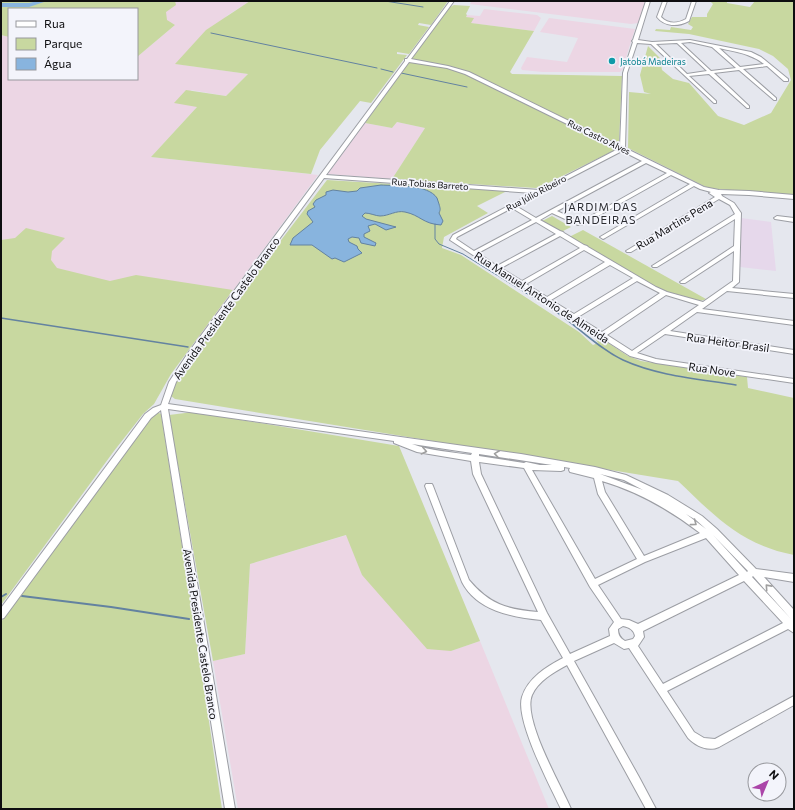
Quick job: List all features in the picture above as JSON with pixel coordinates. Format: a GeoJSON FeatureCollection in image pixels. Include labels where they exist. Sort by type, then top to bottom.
{"type":"FeatureCollection","features":[{"type":"Feature","properties":{"kind":"street","name":"Avenida Presidente Castelo Branco"},"geometry":{"type":"LineString","coordinates":[[230,809],[164,406],[171,383],[186,361],[452,1]]}},
{"type":"Feature","properties":{"kind":"street"},"geometry":{"type":"LineString","coordinates":[[622,149],[625,73],[634,40],[648,1]]}},
{"type":"Feature","properties":{"kind":"street"},"geometry":{"type":"LineString","coordinates":[[665,1],[659,17],[665,22],[674,24],[682,23],[688,20],[694,1]]}},
{"type":"Feature","properties":{"kind":"street"},"geometry":{"type":"LineString","coordinates":[[634,40],[652,43],[690,41],[754,54],[786,80]]}},
{"type":"Feature","properties":{"kind":"street"},"geometry":{"type":"LineString","coordinates":[[677,41],[747,107]]}},
{"type":"Feature","properties":{"kind":"street"},"geometry":{"type":"LineString","coordinates":[[652,43],[714,102]]}},
{"type":"Feature","properties":{"kind":"street"},"geometry":{"type":"LineString","coordinates":[[714,46],[774,99]]}},
{"type":"Feature","properties":{"kind":"street","name":"Rua Castro Alves"},"geometry":{"type":"LineString","coordinates":[[407,60],[448,67],[468,73],[670,173],[719,195],[735,207],[738,215]]}},
{"type":"Feature","properties":{"kind":"street"},"geometry":{"type":"LineString","coordinates":[[686,75],[768,65]]}},
{"type":"Feature","properties":{"kind":"street","name":"Rua Júlio Ribeiro"},"geometry":{"type":"LineString","coordinates":[[453,240],[455,236],[622,149]]}},
{"type":"Feature","properties":{"kind":"street"},"geometry":{"type":"LineString","coordinates":[[474,254],[646,161]]}},
{"type":"Feature","properties":{"kind":"street"},"geometry":{"type":"LineString","coordinates":[[552,212],[580,224],[670,173]]}},
{"type":"Feature","properties":{"kind":"street","name":"Rua Tobias Barreto"},"geometry":{"type":"LineString","coordinates":[[322,176],[539,192]]}},
{"type":"Feature","properties":{"kind":"street"},"geometry":{"type":"LineString","coordinates":[[603,237],[694,184]]}},
{"type":"Feature","properties":{"kind":"street"},"geometry":{"type":"LineString","coordinates":[[719,195],[749,193],[794,197]]}},
{"type":"Feature","properties":{"kind":"street","name":"Rua Martins Pena"},"geometry":{"type":"LineString","coordinates":[[629,251],[719,195]]}},
{"type":"Feature","properties":{"kind":"street"},"geometry":{"type":"LineString","coordinates":[[512,206],[665,293],[704,304]]}},
{"type":"Feature","properties":{"kind":"street"},"geometry":{"type":"LineString","coordinates":[[632,354],[734,284],[737,278],[736,247],[738,215]]}},
{"type":"Feature","properties":{"kind":"street"},"geometry":{"type":"LineString","coordinates":[[655,266],[738,215]]}},
{"type":"Feature","properties":{"kind":"street"},"geometry":{"type":"LineString","coordinates":[[777,218],[794,220]]}},
{"type":"Feature","properties":{"kind":"street"},"geometry":{"type":"LineString","coordinates":[[497,268],[561,233]]}},
{"type":"Feature","properties":{"kind":"street","name":"Rua Manuel Antonio de Almeida"},"geometry":{"type":"LineString","coordinates":[[453,240],[632,354]]}},
{"type":"Feature","properties":{"kind":"street"},"geometry":{"type":"LineString","coordinates":[[522,284],[585,247]]}},
{"type":"Feature","properties":{"kind":"street"},"geometry":{"type":"LineString","coordinates":[[683,282],[736,247]]}},
{"type":"Feature","properties":{"kind":"street"},"geometry":{"type":"LineString","coordinates":[[546,300],[610,262]]}},
{"type":"Feature","properties":{"kind":"street"},"geometry":{"type":"LineString","coordinates":[[574,317],[638,278]]}},
{"type":"Feature","properties":{"kind":"street"},"geometry":{"type":"LineString","coordinates":[[727,289],[794,296]]}},
{"type":"Feature","properties":{"kind":"street"},"geometry":{"type":"LineString","coordinates":[[602,336],[665,293]]}},
{"type":"Feature","properties":{"kind":"street"},"geometry":{"type":"LineString","coordinates":[[696,310],[794,323]]}},
{"type":"Feature","properties":{"kind":"street","name":"Rua Heitor Brasil"},"geometry":{"type":"LineString","coordinates":[[662,332],[794,352]]}},
{"type":"Feature","properties":{"kind":"street","name":"Rua Nove"},"geometry":{"type":"LineString","coordinates":[[632,354],[656,361],[794,381]]}},
{"type":"Feature","properties":{"kind":"street"},"geometry":{"type":"LineString","coordinates":[[1,615],[148,416],[155,410],[164,406],[387,437],[417,449],[475,455],[521,457],[596,473],[663,499],[710,532],[750,574],[793,623],[662,689]]}},
{"type":"Feature","properties":{"kind":"street"},"geometry":{"type":"LineString","coordinates":[[475,455],[527,467],[561,468],[596,473]]}},
{"type":"Feature","properties":{"kind":"street"},"geometry":{"type":"LineString","coordinates":[[475,455],[474,466],[476,474],[544,616],[651,809]]}},
{"type":"Feature","properties":{"kind":"street"},"geometry":{"type":"LineString","coordinates":[[521,457],[593,584],[619,623]]}},
{"type":"Feature","properties":{"kind":"street"},"geometry":{"type":"LineString","coordinates":[[596,473],[601,492],[642,560]]}},
{"type":"Feature","properties":{"kind":"street"},"geometry":{"type":"LineString","coordinates":[[429,486],[466,582],[473,592],[490,605],[501,610],[544,616]]}},
{"type":"Feature","properties":{"kind":"street"},"geometry":{"type":"LineString","coordinates":[[593,584],[642,560],[710,532]]}},
{"type":"Feature","properties":{"kind":"street"},"geometry":{"type":"LineString","coordinates":[[638,629],[750,574],[794,578]]}},
{"type":"Feature","properties":{"kind":"street"},"geometry":{"type":"LineString","coordinates":[[619,623],[631,624],[638,629],[640,637],[632,645],[624,645],[615,638],[613,631],[614,627],[619,623]]}},
{"type":"Feature","properties":{"kind":"street"},"geometry":{"type":"LineString","coordinates":[[566,809],[534,736],[527,716],[526,701],[529,692],[536,681],[568,660],[615,638]]}},
{"type":"Feature","properties":{"kind":"street"},"geometry":{"type":"LineString","coordinates":[[632,645],[691,735],[700,742],[709,745],[716,744],[794,700]]}},
{"type":"Feature","properties":{"kind":"shaded area"},"geometry":{"type":"Polygon","coordinates":[[[135,1],[250,1],[228,15],[176,64],[248,74],[226,96],[191,90],[197,107],[151,157],[318,175],[196,341],[1,311],[1,35],[8,37],[8,80],[138,80],[138,56],[175,25],[138,18],[138,8],[136,8],[135,1]]]}},
{"type":"Feature","properties":{"kind":"shaded area"},"geometry":{"type":"Polygon","coordinates":[[[472,1],[645,1],[638,23],[631,24],[470,4],[472,1]]]}},
{"type":"Feature","properties":{"kind":"shaded area"},"geometry":{"type":"Polygon","coordinates":[[[484,9],[537,15],[541,18],[534,31],[470,23],[473,19],[466,17],[467,15],[480,16],[484,9]]]}},
{"type":"Feature","properties":{"kind":"shaded area"},"geometry":{"type":"Polygon","coordinates":[[[549,18],[635,29],[622,70],[620,72],[543,72],[522,70],[521,68],[527,57],[567,62],[578,38],[540,32],[549,18]]]}},
{"type":"Feature","properties":{"kind":"shaded area"},"geometry":{"type":"Polygon","coordinates":[[[397,122],[425,128],[392,179],[328,174],[365,123],[392,128],[397,122]]]}},
{"type":"Feature","properties":{"kind":"shaded area"},"geometry":{"type":"Polygon","coordinates":[[[741,218],[771,222],[776,271],[740,267],[741,218]]]}},
{"type":"Feature","properties":{"kind":"shaded area"},"geometry":{"type":"Polygon","coordinates":[[[347,535],[362,575],[451,651],[480,641],[549,809],[238,809],[213,661],[245,654],[250,564],[347,535]]]}},
{"type":"Feature","properties":{"kind":"green space"},"geometry":{"type":"Polygon","coordinates":[[[1,1],[175,1],[176,5],[166,12],[167,20],[175,25],[138,56],[138,8],[8,8],[8,37],[1,35],[1,1]]]}},
{"type":"Feature","properties":{"kind":"green space"},"geometry":{"type":"Polygon","coordinates":[[[250,1],[448,1],[431,25],[419,23],[418,25],[429,27],[409,54],[397,52],[397,54],[407,55],[371,103],[360,101],[320,150],[311,174],[151,157],[197,107],[174,103],[186,90],[226,96],[248,74],[175,64],[206,30],[250,1]]]}},
{"type":"Feature","properties":{"kind":"green space"},"geometry":{"type":"Polygon","coordinates":[[[710,1],[727,1],[727,3],[750,7],[755,1],[794,2],[794,196],[708,188],[628,148],[629,92],[651,94],[644,92],[640,75],[648,46],[660,58],[662,70],[673,79],[689,83],[718,116],[744,125],[771,113],[791,80],[788,69],[773,56],[759,49],[689,34],[655,31],[656,29],[670,30],[671,27],[691,30],[693,27],[688,24],[692,17],[707,17],[707,14],[713,4],[710,1]]]}},
{"type":"Feature","properties":{"kind":"green space"},"geometry":{"type":"Polygon","coordinates":[[[454,5],[470,6],[466,17],[474,18],[471,23],[534,31],[510,72],[512,74],[622,76],[619,143],[612,141],[607,143],[617,149],[536,188],[392,179],[425,128],[397,122],[392,128],[365,123],[448,8],[454,5]]]}},
{"type":"Feature","properties":{"kind":"green space"},"geometry":{"type":"Polygon","coordinates":[[[327,180],[507,191],[477,206],[488,213],[444,237],[442,248],[461,255],[579,332],[593,345],[598,343],[596,340],[599,337],[628,356],[641,361],[747,377],[748,388],[794,398],[794,555],[759,544],[744,536],[717,517],[678,481],[175,399],[171,396],[174,385],[201,345],[327,180]]]}},
{"type":"Feature","properties":{"kind":"green space"},"geometry":{"type":"Polygon","coordinates":[[[552,216],[571,227],[561,232],[542,221],[552,216]]]}},
{"type":"Feature","properties":{"kind":"green space"},"geometry":{"type":"Polygon","coordinates":[[[26,228],[65,238],[52,251],[51,260],[57,268],[110,281],[136,275],[233,290],[171,374],[154,404],[143,414],[114,451],[1,605],[1,240],[15,238],[26,228]]]}},
{"type":"Feature","properties":{"kind":"green space"},"geometry":{"type":"Polygon","coordinates":[[[583,230],[706,299],[695,301],[679,297],[660,289],[617,266],[569,237],[583,230]]]}},
{"type":"Feature","properties":{"kind":"green space"},"geometry":{"type":"Polygon","coordinates":[[[157,412],[161,414],[222,809],[1,809],[1,622],[154,413],[157,412]]]}},
{"type":"Feature","properties":{"kind":"green space"},"geometry":{"type":"Polygon","coordinates":[[[193,412],[399,446],[480,641],[451,651],[427,649],[362,575],[346,535],[250,564],[245,654],[213,661],[169,415],[193,412]]]}},
{"type":"Feature","properties":{"kind":"water"},"geometry":{"type":"Polygon","coordinates":[[[381,185],[419,188],[433,193],[437,198],[440,207],[439,213],[443,221],[441,225],[430,223],[405,212],[380,216],[365,213],[362,216],[366,219],[396,227],[386,230],[375,224],[368,226],[370,231],[364,234],[364,237],[376,243],[375,246],[361,243],[359,238],[352,237],[348,239],[349,242],[357,246],[362,253],[344,262],[335,258],[332,259],[312,245],[290,245],[293,238],[313,222],[307,214],[308,211],[315,207],[313,204],[316,200],[326,195],[326,192],[333,190],[348,192],[357,191],[360,188],[381,185]]]}},
{"type":"Feature","properties":{"kind":"waterway"},"geometry":{"type":"LineString","coordinates":[[1,5],[29,5],[44,1]]}},
{"type":"Feature","properties":{"kind":"waterway"},"geometry":{"type":"LineString","coordinates":[[385,1],[423,7]]}},
{"type":"Feature","properties":{"kind":"waterway"},"geometry":{"type":"LineString","coordinates":[[211,33],[377,68]]}},
{"type":"Feature","properties":{"kind":"waterway"},"geometry":{"type":"LineString","coordinates":[[381,69],[393,72]]}},
{"type":"Feature","properties":{"kind":"waterway"},"geometry":{"type":"LineString","coordinates":[[401,73],[467,87]]}},
{"type":"Feature","properties":{"kind":"waterway"},"geometry":{"type":"LineString","coordinates":[[435,224],[435,239],[439,244],[463,254],[553,310]]}},
{"type":"Feature","properties":{"kind":"waterway"},"geometry":{"type":"LineString","coordinates":[[552,309],[604,349],[623,360],[650,370],[693,379],[736,385]]}},
{"type":"Feature","properties":{"kind":"waterway"},"geometry":{"type":"LineString","coordinates":[[1,318],[188,347]]}},
{"type":"Feature","properties":{"kind":"waterway"},"geometry":{"type":"LineString","coordinates":[[1,597],[6,594]]}},
{"type":"Feature","properties":{"kind":"waterway"},"geometry":{"type":"LineString","coordinates":[[22,596],[111,607],[189,619]]}},
{"type":"Feature","properties":{"kind":"place","name":"Jatobá Madeiras"},"geometry":{"type":"Point","coordinates":[612,61]}},
{"type":"Feature","properties":{"kind":"district","name":"JARDIM DAS BANDEIRAS"},"geometry":{"type":"Point","coordinates":[601,212]}}]}
